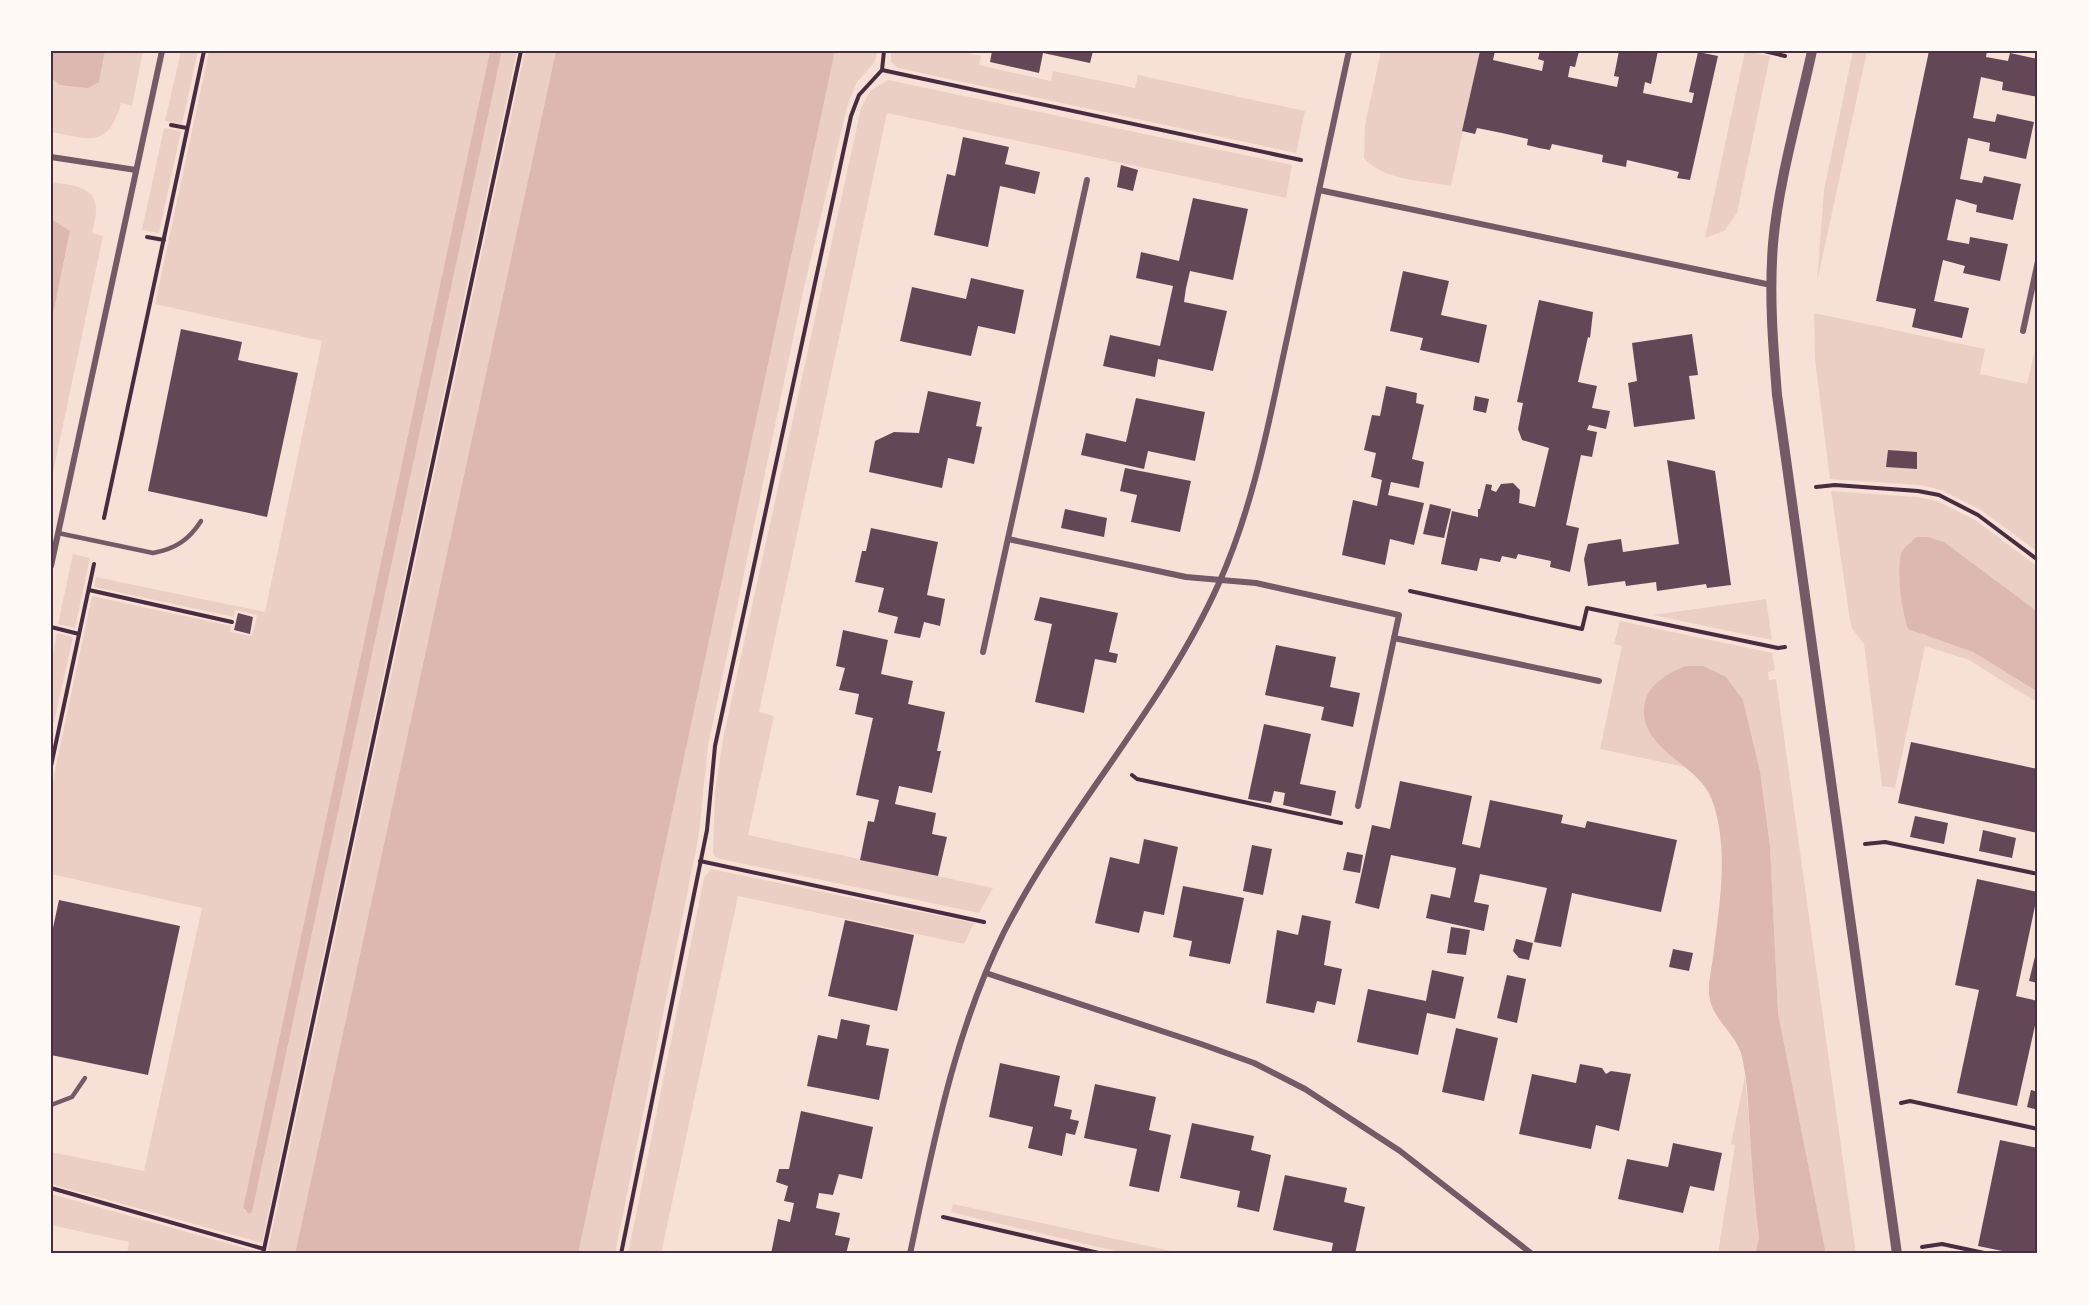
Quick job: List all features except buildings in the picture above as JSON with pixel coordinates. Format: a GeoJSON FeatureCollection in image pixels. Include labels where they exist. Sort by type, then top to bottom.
{"type":"FeatureCollection","features":[{"type":"Feature","properties":{"kind":"street"},"geometry":{"type":"LineString","coordinates":[[51,566],[162,51]]}},
{"type":"Feature","properties":{"kind":"street"},"geometry":{"type":"LineString","coordinates":[[910,1254],[938,1124],[953,1068],[986,973],[1004,932],[1039,871],[1194,634],[1220,580],[1246,509],[1267,433],[1349,51]]}},
{"type":"Feature","properties":{"kind":"street"},"geometry":{"type":"LineString","coordinates":[[1812,51],[1773,242],[1771,285],[1777,395],[1897,1254]]}},
{"type":"Feature","properties":{"kind":"street"},"geometry":{"type":"LineString","coordinates":[[51,157],[136,170]]}},
{"type":"Feature","properties":{"kind":"street"},"geometry":{"type":"LineString","coordinates":[[983,652],[1087,180]]}},
{"type":"Feature","properties":{"kind":"street"},"geometry":{"type":"LineString","coordinates":[[1319,190],[1771,285]]}},
{"type":"Feature","properties":{"kind":"street"},"geometry":{"type":"LineString","coordinates":[[2023,331],[2038,261]]}},
{"type":"Feature","properties":{"kind":"street"},"geometry":{"type":"LineString","coordinates":[[1008,539],[1186,577],[1256,583],[1399,615],[1358,806]]}},
{"type":"Feature","properties":{"kind":"street"},"geometry":{"type":"LineString","coordinates":[[1394,638],[1599,681]]}},
{"type":"Feature","properties":{"kind":"street"},"geometry":{"type":"LineString","coordinates":[[986,973],[1201,1044],[1254,1064],[1295,1084],[1400,1151],[1532,1254]]}},
{"type":"Feature","properties":{"kind":"lane"},"geometry":{"type":"LineString","coordinates":[[58,533],[153,553],[168,550],[193,534],[201,521]]}},
{"type":"Feature","properties":{"kind":"lane"},"geometry":{"type":"LineString","coordinates":[[51,1105],[72,1097],[85,1078]]}},
{"type":"Feature","properties":{"kind":"path"},"geometry":{"type":"LineString","coordinates":[[51,766],[204,51]]}},
{"type":"Feature","properties":{"kind":"path"},"geometry":{"type":"LineString","coordinates":[[51,1188],[263,1251],[521,51]]}},
{"type":"Feature","properties":{"kind":"path"},"geometry":{"type":"LineString","coordinates":[[621,1254],[707,830],[715,746],[851,116],[859,95],[882,70],[884,51]]}},
{"type":"Feature","properties":{"kind":"path"},"geometry":{"type":"LineString","coordinates":[[882,70],[1324,165]]}},
{"type":"Feature","properties":{"kind":"path"},"geometry":{"type":"LineString","coordinates":[[1825,486],[1918,491],[1939,495],[1978,515],[2038,560]]}},
{"type":"Feature","properties":{"kind":"path"},"geometry":{"type":"LineString","coordinates":[[89,590],[232,622]]}},
{"type":"Feature","properties":{"kind":"path"},"geometry":{"type":"LineString","coordinates":[[1399,615],[1404,590],[1582,629],[1587,608],[1778,648]]}},
{"type":"Feature","properties":{"kind":"path"},"geometry":{"type":"LineString","coordinates":[[51,627],[80,634]]}},
{"type":"Feature","properties":{"kind":"path"},"geometry":{"type":"LineString","coordinates":[[51,726],[59,728]]}},
{"type":"Feature","properties":{"kind":"path"},"geometry":{"type":"LineString","coordinates":[[1111,761],[1137,779],[1354,826],[1358,806]]}},
{"type":"Feature","properties":{"kind":"path"},"geometry":{"type":"LineString","coordinates":[[1874,843],[1885,842],[2038,874]]}},
{"type":"Feature","properties":{"kind":"path"},"geometry":{"type":"LineString","coordinates":[[700,861],[976,919],[1004,932]]}},
{"type":"Feature","properties":{"kind":"path"},"geometry":{"type":"LineString","coordinates":[[1910,1101],[2038,1129]]}},
{"type":"Feature","properties":{"kind":"path"},"geometry":{"type":"LineString","coordinates":[[919,1212],[1103,1254]]}},
{"type":"Feature","properties":{"kind":"path"},"geometry":{"type":"LineString","coordinates":[[1931,1246],[1942,1244],[1989,1254]]}},
{"type":"Feature","properties":{"kind":"shaded area"},"geometry":{"type":"Polygon","coordinates":[[[53,51],[105,51],[99,82],[88,88],[59,85],[51,77],[53,51]]]}},
{"type":"Feature","properties":{"kind":"shaded area"},"geometry":{"type":"Polygon","coordinates":[[[105,51],[143,51],[132,106],[121,103],[110,128],[96,137],[77,137],[51,132],[51,77],[59,85],[99,82],[105,51]]]}},
{"type":"Feature","properties":{"kind":"shaded area"},"geometry":{"type":"Polygon","coordinates":[[[181,51],[198,51],[182,124],[165,121],[181,51]]]}},
{"type":"Feature","properties":{"kind":"shaded area"},"geometry":{"type":"Polygon","coordinates":[[[209,51],[490,51],[243,1208],[244,1211],[252,1212],[502,51],[517,51],[262,1243],[51,1184],[51,1152],[144,1171],[202,908],[51,874],[51,789],[92,596],[231,626],[230,632],[252,636],[257,615],[235,610],[234,617],[94,587],[96,577],[265,612],[322,341],[155,304],[209,51]]]}},
{"type":"Feature","properties":{"kind":"shaded area"},"geometry":{"type":"Polygon","coordinates":[[[490,51],[502,51],[252,1212],[249,1214],[243,1208],[490,51]]]}},
{"type":"Feature","properties":{"kind":"shaded area"},"geometry":{"type":"Polygon","coordinates":[[[525,51],[556,51],[295,1254],[267,1254],[525,51]]]}},
{"type":"Feature","properties":{"kind":"shaded area"},"geometry":{"type":"Polygon","coordinates":[[[556,51],[835,51],[578,1254],[295,1254],[556,51]]]}},
{"type":"Feature","properties":{"kind":"shaded area"},"geometry":{"type":"Polygon","coordinates":[[[835,51],[878,51],[874,63],[857,82],[847,107],[802,296],[708,746],[699,834],[615,1254],[578,1254],[835,51]]]}},
{"type":"Feature","properties":{"kind":"shaded area"},"geometry":{"type":"Polygon","coordinates":[[[891,51],[959,51],[981,56],[979,65],[1051,81],[1053,71],[1135,88],[1138,75],[1305,111],[1296,153],[898,68],[891,62],[891,51]]]}},
{"type":"Feature","properties":{"kind":"shaded area"},"geometry":{"type":"Polygon","coordinates":[[[1381,51],[1480,51],[1451,186],[1392,175],[1381,171],[1364,158],[1365,125],[1381,51]]]}},
{"type":"Feature","properties":{"kind":"shaded area"},"geometry":{"type":"Polygon","coordinates":[[[1745,51],[1770,56],[1737,213],[1724,231],[1705,238],[1745,51]]]}},
{"type":"Feature","properties":{"kind":"shaded area"},"geometry":{"type":"Polygon","coordinates":[[[1853,51],[1867,51],[1817,282],[1824,190],[1853,51]]]}},
{"type":"Feature","properties":{"kind":"shaded area"},"geometry":{"type":"Polygon","coordinates":[[[888,80],[1292,165],[1286,198],[887,113],[759,712],[774,716],[748,835],[993,888],[979,913],[716,858],[713,853],[715,792],[724,734],[861,108],[871,90],[888,80]]]}},
{"type":"Feature","properties":{"kind":"shaded area"},"geometry":{"type":"Polygon","coordinates":[[[164,128],[181,131],[159,233],[142,230],[164,128]]]}},
{"type":"Feature","properties":{"kind":"shaded area"},"geometry":{"type":"Polygon","coordinates":[[[51,182],[75,186],[90,194],[96,208],[92,233],[103,236],[51,482],[51,325],[70,232],[51,219],[51,182]]]}},
{"type":"Feature","properties":{"kind":"shaded area"},"geometry":{"type":"Polygon","coordinates":[[[51,219],[70,231],[51,325],[51,219]]]}},
{"type":"Feature","properties":{"kind":"shaded area"},"geometry":{"type":"Polygon","coordinates":[[[1814,313],[1985,349],[1980,374],[2027,384],[2038,337],[2038,552],[1981,510],[1941,490],[1919,485],[1830,479],[1815,359],[1814,313]]]}},
{"type":"Feature","properties":{"kind":"shaded area"},"geometry":{"type":"Polygon","coordinates":[[[1831,491],[1917,497],[1937,501],[1975,520],[2038,567],[2038,612],[2001,587],[1949,546],[1922,537],[1910,541],[1902,553],[1899,577],[1905,621],[1923,635],[1952,642],[1973,652],[2038,692],[2038,703],[1969,660],[1925,646],[1895,788],[1882,786],[1864,644],[1851,627],[1831,491]]]}},
{"type":"Feature","properties":{"kind":"shaded area"},"geometry":{"type":"Polygon","coordinates":[[[1917,537],[1928,537],[1944,542],[2038,612],[2038,692],[1973,652],[1908,629],[1900,592],[1899,571],[1901,554],[1917,537]]]}},
{"type":"Feature","properties":{"kind":"shaded area"},"geometry":{"type":"Polygon","coordinates":[[[73,554],[90,558],[75,628],[58,624],[73,554]]]}},
{"type":"Feature","properties":{"kind":"shaded area"},"geometry":{"type":"Polygon","coordinates":[[[1766,599],[1772,640],[1653,615],[1766,599]]]}},
{"type":"Feature","properties":{"kind":"shaded area"},"geometry":{"type":"Polygon","coordinates":[[[1620,621],[1772,653],[1775,670],[1768,672],[1769,680],[1776,679],[1856,1254],[1826,1254],[1778,1013],[1770,846],[1760,771],[1743,700],[1652,737],[1685,767],[1600,749],[1622,646],[1614,644],[1620,621]]]}},
{"type":"Feature","properties":{"kind":"shaded area"},"geometry":{"type":"Polygon","coordinates":[[[57,633],[73,637],[54,722],[51,721],[51,661],[57,633]]]}},
{"type":"Feature","properties":{"kind":"shaded area"},"geometry":{"type":"Polygon","coordinates":[[[1686,666],[1703,666],[1726,677],[1743,700],[1760,771],[1770,846],[1778,1013],[1826,1254],[1755,1254],[1759,1238],[1743,1063],[1738,1045],[1718,1018],[1709,994],[1722,874],[1717,818],[1712,800],[1705,787],[1652,736],[1646,723],[1644,709],[1645,701],[1653,687],[1672,672],[1686,666]]]}},
{"type":"Feature","properties":{"kind":"shaded area"},"geometry":{"type":"Polygon","coordinates":[[[711,869],[974,923],[964,944],[738,896],[661,1254],[628,1254],[704,878],[711,869]]]}},
{"type":"Feature","properties":{"kind":"shaded area"},"geometry":{"type":"Polygon","coordinates":[[[1745,1076],[1759,1238],[1755,1254],[1718,1254],[1735,1145],[1731,1144],[1745,1076]]]}},
{"type":"Feature","properties":{"kind":"shaded area"},"geometry":{"type":"Polygon","coordinates":[[[51,1194],[259,1252],[259,1254],[127,1254],[129,1242],[51,1225],[51,1194]]]}},
{"type":"Feature","properties":{"kind":"shaded area"},"geometry":{"type":"Polygon","coordinates":[[[953,1204],[1185,1254],[1128,1254],[951,1212],[953,1204]]]}}]}
